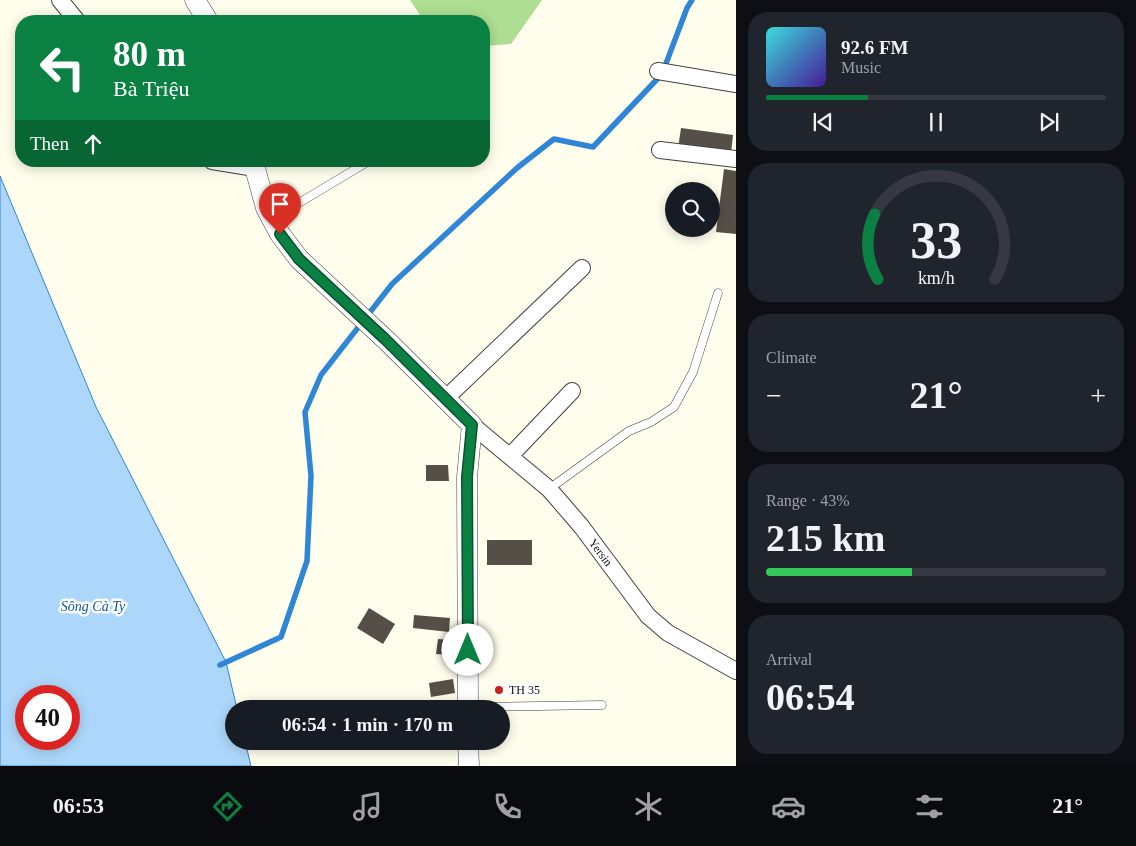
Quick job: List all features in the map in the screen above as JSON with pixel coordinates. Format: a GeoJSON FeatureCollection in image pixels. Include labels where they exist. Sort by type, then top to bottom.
{"type":"FeatureCollection","features":[{"type":"Feature","properties":{"kind":"street"},"geometry":{"type":"LineString","coordinates":[[60,0],[72,15]]}},
{"type":"Feature","properties":{"kind":"street"},"geometry":{"type":"LineString","coordinates":[[195,0],[204,15]]}},
{"type":"Feature","properties":{"kind":"street"},"geometry":{"type":"LineString","coordinates":[[658,71],[736,84]]}},
{"type":"Feature","properties":{"kind":"street"},"geometry":{"type":"LineString","coordinates":[[660,150],[736,158]]}},
{"type":"Feature","properties":{"kind":"street"},"geometry":{"type":"LineString","coordinates":[[255,167],[266,208],[280,234],[299,259],[386,340],[472,425],[467,477],[468,700]]}},
{"type":"Feature","properties":{"kind":"street"},"geometry":{"type":"LineString","coordinates":[[445,399],[582,268]]}},
{"type":"Feature","properties":{"kind":"street"},"geometry":{"type":"LineString","coordinates":[[510,456],[572,391]]}},
{"type":"Feature","properties":{"kind":"street","name":"Yersin"},"geometry":{"type":"LineString","coordinates":[[472,425],[549,489],[581,526],[648,616],[668,633],[736,671]]}},
{"type":"Feature","properties":{"kind":"street"},"geometry":{"type":"LineString","coordinates":[[468,750],[468,766]]}},
{"type":"Feature","properties":{"kind":"lane"},"geometry":{"type":"LineString","coordinates":[[272,219],[359,167]]}},
{"type":"Feature","properties":{"kind":"lane"},"geometry":{"type":"LineString","coordinates":[[549,489],[629,431],[651,422],[674,407],[693,372],[718,293]]}},
{"type":"Feature","properties":{"kind":"lane"},"geometry":{"type":"LineString","coordinates":[[510,707],[602,704]]}},
{"type":"Feature","properties":{"kind":"green space"},"geometry":{"type":"Polygon","coordinates":[[[410,0],[542,0],[511,44],[490,46],[490,15],[420,15],[410,0]]]}},
{"type":"Feature","properties":{"kind":"water","name":"Sông Cà Ty"},"geometry":{"type":"Polygon","coordinates":[[[0,176],[96,407],[226,662],[235,700],[225,700],[225,750],[247,750],[251,766],[0,766],[0,176]]]}},
{"type":"Feature","properties":{"kind":"building"},"geometry":{"type":"Polygon","coordinates":[[[681,128],[733,135],[730,162],[677,155],[681,128]]]}},
{"type":"Feature","properties":{"kind":"building"},"geometry":{"type":"Polygon","coordinates":[[[724,169],[736,171],[736,234],[720,232],[720,200],[724,169]]]}},
{"type":"Feature","properties":{"kind":"building"},"geometry":{"type":"Polygon","coordinates":[[[426,465],[448,465],[449,481],[426,481],[426,465]]]}},
{"type":"Feature","properties":{"kind":"building"},"geometry":{"type":"Polygon","coordinates":[[[487,540],[532,540],[532,565],[487,565],[487,540]]]}},
{"type":"Feature","properties":{"kind":"building"},"geometry":{"type":"Polygon","coordinates":[[[369,608],[395,624],[383,644],[357,628],[369,608]]]}},
{"type":"Feature","properties":{"kind":"building"},"geometry":{"type":"Polygon","coordinates":[[[414,615],[450,618],[449,632],[413,628],[414,615]]]}},
{"type":"Feature","properties":{"kind":"building"},"geometry":{"type":"Polygon","coordinates":[[[438,639],[452,640],[450,655],[436,654],[438,639]]]}},
{"type":"Feature","properties":{"kind":"building"},"geometry":{"type":"Polygon","coordinates":[[[453,679],[455,693],[431,697],[429,683],[453,679]]]}},
{"type":"Feature","properties":{"kind":"waterway"},"geometry":{"type":"LineString","coordinates":[[220,665],[281,637],[307,561],[311,476],[305,412],[321,375],[392,284],[517,168],[554,139],[593,147],[662,74],[687,8],[692,0]]}},
{"type":"Feature","properties":{"kind":"place","name":"TH 35"},"geometry":{"type":"Point","coordinates":[499,690]}},
{"type":"Feature","properties":{"kind":"route"},"geometry":{"type":"LineString","coordinates":[[280,234],[299,259],[386,340],[472,425],[467,477],[468,650]]}}]}
